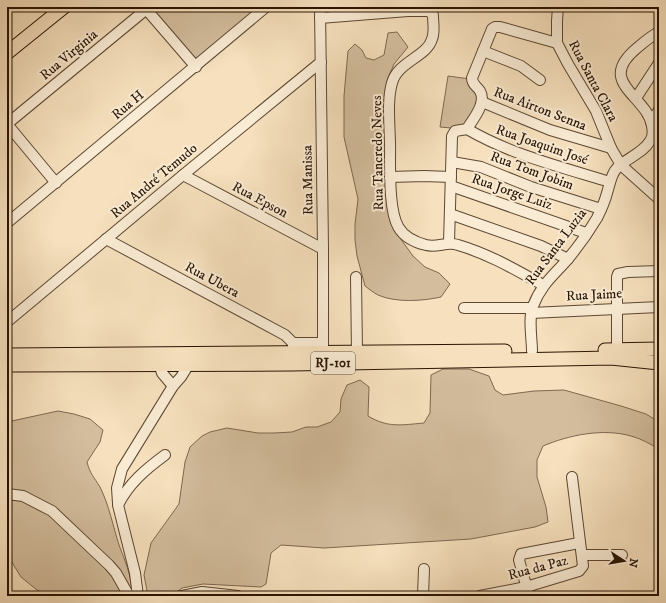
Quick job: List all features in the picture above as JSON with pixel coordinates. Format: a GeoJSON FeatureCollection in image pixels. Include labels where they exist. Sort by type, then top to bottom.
{"type":"FeatureCollection","features":[{"type":"Feature","properties":{"kind":"main road"},"geometry":{"type":"LineString","coordinates":[[7,52],[64,7]]}},
{"type":"Feature","properties":{"kind":"main road","name":"RJ-101"},"geometry":{"type":"LineString","coordinates":[[7,355],[293,348],[323,348],[357,353],[659,349]]}},
{"type":"Feature","properties":{"kind":"main road","name":"RJ-101"},"geometry":{"type":"LineString","coordinates":[[7,365],[444,362],[610,358],[659,363]]}},
{"type":"Feature","properties":{"kind":"street","name":"Rua Manissa"},"geometry":{"type":"LineString","coordinates":[[320,7],[323,348]]}},
{"type":"Feature","properties":{"kind":"street","name":"Rua Santa Clara"},"geometry":{"type":"LineString","coordinates":[[558,7],[557,43],[596,111],[611,148],[621,165]]}},
{"type":"Feature","properties":{"kind":"street"},"geometry":{"type":"LineString","coordinates":[[148,8],[196,67]]}},
{"type":"Feature","properties":{"kind":"street","name":"Rua Virginia"},"geometry":{"type":"LineString","coordinates":[[7,124],[148,8]]}},
{"type":"Feature","properties":{"kind":"street","name":"Rua H"},"geometry":{"type":"LineString","coordinates":[[7,223],[196,67],[260,9]]}},
{"type":"Feature","properties":{"kind":"street"},"geometry":{"type":"LineString","coordinates":[[320,18],[408,9]]}},
{"type":"Feature","properties":{"kind":"street","name":"Rua Tancredo Neves"},"geometry":{"type":"LineString","coordinates":[[408,9],[429,11],[433,15],[433,35],[428,47],[400,69],[394,78],[391,91],[390,177],[394,221],[400,231],[407,237],[425,245],[440,246],[449,243],[458,245],[506,264],[543,285]]}},
{"type":"Feature","properties":{"kind":"street"},"geometry":{"type":"LineString","coordinates":[[449,243],[453,133],[458,130],[467,129],[482,102],[481,94],[474,85],[472,78],[492,29],[495,26],[500,27],[557,43]]}},
{"type":"Feature","properties":{"kind":"street"},"geometry":{"type":"LineString","coordinates":[[659,32],[632,52],[621,70],[623,82],[627,90],[636,98],[651,122],[659,110]]}},
{"type":"Feature","properties":{"kind":"street"},"geometry":{"type":"LineString","coordinates":[[483,51],[521,66],[540,80]]}},
{"type":"Feature","properties":{"kind":"street","name":"Rua André Temudo"},"geometry":{"type":"LineString","coordinates":[[7,322],[321,62]]}},
{"type":"Feature","properties":{"kind":"street"},"geometry":{"type":"LineString","coordinates":[[636,98],[659,63]]}},
{"type":"Feature","properties":{"kind":"street","name":"Rua Airton Senna"},"geometry":{"type":"LineString","coordinates":[[482,102],[550,130],[611,148]]}},
{"type":"Feature","properties":{"kind":"street","name":"Rua Santa Luzia"},"geometry":{"type":"LineString","coordinates":[[532,351],[532,310],[543,285],[568,259],[586,233],[601,208],[614,172],[646,146],[651,140],[653,132],[651,122]]}},
{"type":"Feature","properties":{"kind":"street"},"geometry":{"type":"LineString","coordinates":[[7,124],[56,183]]}},
{"type":"Feature","properties":{"kind":"street","name":"Rua Joaquim José"},"geometry":{"type":"LineString","coordinates":[[467,129],[488,142],[517,154],[610,182]]}},
{"type":"Feature","properties":{"kind":"street","name":"Rua Tom Jobim"},"geometry":{"type":"LineString","coordinates":[[452,162],[481,167],[545,192],[601,208]]}},
{"type":"Feature","properties":{"kind":"street"},"geometry":{"type":"LineString","coordinates":[[621,165],[659,199]]}},
{"type":"Feature","properties":{"kind":"street","name":"Rua Epson"},"geometry":{"type":"LineString","coordinates":[[183,175],[323,249]]}},
{"type":"Feature","properties":{"kind":"street","name":"Rua Jorge Luiz"},"geometry":{"type":"LineString","coordinates":[[390,177],[424,176],[451,181],[586,233]]}},
{"type":"Feature","properties":{"kind":"street"},"geometry":{"type":"LineString","coordinates":[[450,214],[542,246],[568,259]]}},
{"type":"Feature","properties":{"kind":"street","name":"Rua Ubera"},"geometry":{"type":"LineString","coordinates":[[106,239],[286,335],[293,348]]}},
{"type":"Feature","properties":{"kind":"street"},"geometry":{"type":"LineString","coordinates":[[617,350],[618,274],[628,272],[659,271]]}},
{"type":"Feature","properties":{"kind":"street"},"geometry":{"type":"LineString","coordinates":[[356,277],[357,353]]}},
{"type":"Feature","properties":{"kind":"street","name":"Rua Jaime"},"geometry":{"type":"LineString","coordinates":[[464,308],[532,310],[659,307]]}},
{"type":"Feature","properties":{"kind":"street"},"geometry":{"type":"LineString","coordinates":[[159,364],[162,373],[173,386]]}},
{"type":"Feature","properties":{"kind":"street"},"geometry":{"type":"LineString","coordinates":[[138,596],[135,573],[118,505],[117,488],[122,469],[173,386],[189,364]]}},
{"type":"Feature","properties":{"kind":"street"},"geometry":{"type":"LineString","coordinates":[[118,505],[133,482],[165,455]]}},
{"type":"Feature","properties":{"kind":"street","name":"Rua da Paz"},"geometry":{"type":"LineString","coordinates":[[480,596],[527,592],[579,571],[583,566],[572,477]]}},
{"type":"Feature","properties":{"kind":"street"},"geometry":{"type":"LineString","coordinates":[[7,494],[23,496],[52,511],[116,573],[129,596]]}},
{"type":"Feature","properties":{"kind":"street"},"geometry":{"type":"LineString","coordinates":[[527,592],[519,560],[521,554],[580,543]]}},
{"type":"Feature","properties":{"kind":"street"},"geometry":{"type":"LineString","coordinates":[[582,555],[622,555]]}},
{"type":"Feature","properties":{"kind":"street"},"geometry":{"type":"LineString","coordinates":[[423,596],[424,569]]}},
{"type":"Feature","properties":{"kind":"street"},"geometry":{"type":"LineString","coordinates":[[182,596],[202,592],[238,596]]}},
{"type":"Feature","properties":{"kind":"shaded area"},"geometry":{"type":"Polygon","coordinates":[[[149,7],[255,7],[259,13],[196,67],[149,7]]]}},
{"type":"Feature","properties":{"kind":"shaded area"},"geometry":{"type":"Polygon","coordinates":[[[397,32],[408,47],[394,64],[388,78],[390,221],[395,231],[413,256],[425,267],[439,273],[450,284],[441,297],[426,300],[401,300],[385,298],[376,294],[365,286],[357,256],[355,240],[358,199],[344,137],[344,96],[348,51],[355,44],[362,50],[366,58],[374,60],[384,55],[388,33],[397,32]]]}},
{"type":"Feature","properties":{"kind":"shaded area"},"geometry":{"type":"Polygon","coordinates":[[[448,76],[470,79],[479,98],[466,125],[451,128],[440,127],[448,76]]]}},
{"type":"Feature","properties":{"kind":"shaded area"},"geometry":{"type":"Polygon","coordinates":[[[443,369],[469,369],[489,376],[495,390],[503,395],[534,391],[564,390],[646,414],[659,422],[659,449],[635,437],[609,433],[575,436],[543,446],[537,460],[537,477],[546,507],[548,522],[535,527],[471,539],[324,548],[281,545],[271,553],[266,584],[261,587],[203,584],[182,588],[171,596],[148,596],[144,575],[151,543],[179,504],[185,462],[190,447],[202,436],[210,432],[227,428],[258,433],[274,433],[292,432],[306,427],[317,427],[331,422],[340,412],[341,399],[347,385],[360,380],[369,387],[368,416],[375,420],[395,425],[424,423],[430,413],[431,375],[443,369]]]}},
{"type":"Feature","properties":{"kind":"shaded area"},"geometry":{"type":"Polygon","coordinates":[[[58,411],[90,419],[103,430],[100,442],[87,462],[91,473],[100,487],[106,501],[129,572],[132,589],[122,591],[124,596],[49,596],[37,590],[21,577],[7,552],[7,422],[58,411]]]}}]}
